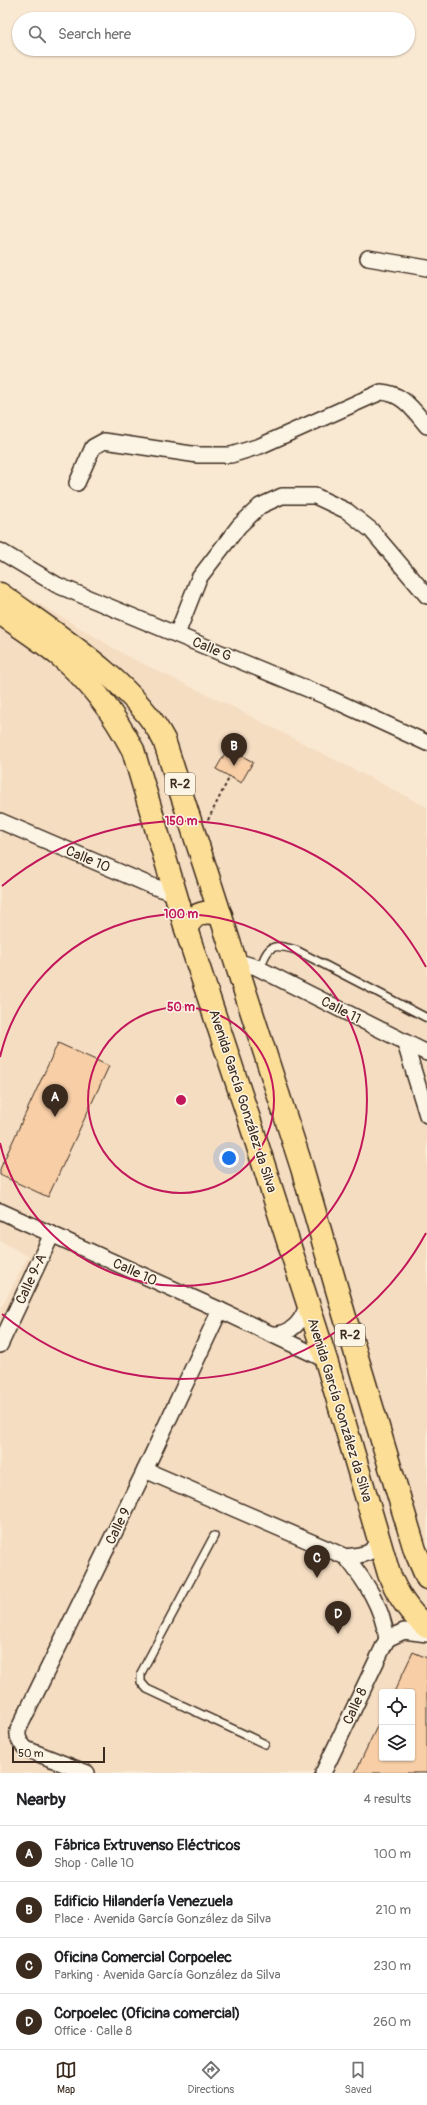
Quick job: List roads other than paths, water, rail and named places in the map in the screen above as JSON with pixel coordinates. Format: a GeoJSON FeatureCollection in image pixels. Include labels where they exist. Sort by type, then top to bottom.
{"type":"FeatureCollection","features":[{"type":"Feature","properties":{"kind":"main road","name":"R-2"},"geometry":{"type":"LineString","coordinates":[[0,594],[106,673],[138,702],[160,732],[169,750],[221,915],[248,969],[302,1168],[344,1314],[416,1550],[427,1578]]}},
{"type":"Feature","properties":{"kind":"main road","name":"Avenida García González da Silva"},"geometry":{"type":"LineString","coordinates":[[0,613],[76,670],[119,723],[133,750],[177,894],[186,929],[308,1302],[389,1574],[396,1591],[415,1618],[427,1627]]}},
{"type":"Feature","properties":{"kind":"main road"},"geometry":{"type":"LineString","coordinates":[[177,894],[184,899],[198,901],[204,899],[209,892],[211,882]]}},
{"type":"Feature","properties":{"kind":"main road"},"geometry":{"type":"LineString","coordinates":[[186,929],[189,923],[199,913],[211,912],[221,915]]}},
{"type":"Feature","properties":{"kind":"street"},"geometry":{"type":"LineString","coordinates":[[368,258],[427,268]]}},
{"type":"Feature","properties":{"kind":"street"},"geometry":{"type":"LineString","coordinates":[[77,483],[93,447],[104,441],[198,455],[231,455],[260,446],[381,392],[390,393],[403,398],[427,426]]}},
{"type":"Feature","properties":{"kind":"street"},"geometry":{"type":"LineString","coordinates":[[177,634],[199,578],[239,526],[260,506],[282,496],[314,496],[347,511],[371,530],[427,596]]}},
{"type":"Feature","properties":{"kind":"street","name":"Calle G"},"geometry":{"type":"LineString","coordinates":[[0,551],[57,585],[327,697],[427,743]]}},
{"type":"Feature","properties":{"kind":"street","name":"Calle 10"},"geometry":{"type":"LineString","coordinates":[[0,821],[152,886],[177,894]]}},
{"type":"Feature","properties":{"kind":"street","name":"Calle 11"},"geometry":{"type":"LineString","coordinates":[[248,969],[427,1053]]}},
{"type":"Feature","properties":{"kind":"street"},"geometry":{"type":"LineString","coordinates":[[405,1043],[427,1115]]}},
{"type":"Feature","properties":{"kind":"street","name":"Calle 10"},"geometry":{"type":"LineString","coordinates":[[0,1211],[220,1310],[326,1360]]}},
{"type":"Feature","properties":{"kind":"street","name":"Calle 9-A"},"geometry":{"type":"LineString","coordinates":[[0,1346],[52,1234]]}},
{"type":"Feature","properties":{"kind":"street"},"geometry":{"type":"LineString","coordinates":[[270,1334],[283,1333],[294,1326],[305,1312],[308,1302]]}},
{"type":"Feature","properties":{"kind":"street","name":"Calle 9"},"geometry":{"type":"LineString","coordinates":[[87,1773],[26,1749],[19,1742],[17,1736],[22,1722],[145,1470],[220,1310]]}},
{"type":"Feature","properties":{"kind":"street"},"geometry":{"type":"LineString","coordinates":[[145,1470],[346,1557],[364,1580],[378,1605],[384,1622],[387,1639],[404,1631],[427,1634]]}},
{"type":"Feature","properties":{"kind":"street"},"geometry":{"type":"LineString","coordinates":[[346,1557],[365,1554],[373,1550],[377,1543],[377,1532]]}},
{"type":"Feature","properties":{"kind":"street","name":"Calle 8"},"geometry":{"type":"LineString","coordinates":[[323,1773],[387,1639]]}},
{"type":"Feature","properties":{"kind":"lane"},"geometry":{"type":"LineString","coordinates":[[248,969],[264,956],[272,947],[279,945],[296,950],[427,1018]]}},
{"type":"Feature","properties":{"kind":"lane"},"geometry":{"type":"LineString","coordinates":[[214,1536],[140,1673],[140,1682],[147,1688],[265,1744]]}},
{"type":"Feature","properties":{"kind":"place","name":"Edificio Hilandería Venezuela"},"geometry":{"type":"Point","coordinates":[234,766]}},
{"type":"Feature","properties":{"kind":"place","name":"Fábrica Extruvenso Eléctricos"},"geometry":{"type":"Point","coordinates":[55,1117]}},
{"type":"Feature","properties":{"kind":"place","name":"Oficina Comercial Corpoelec"},"geometry":{"type":"Point","coordinates":[317,1578]}},
{"type":"Feature","properties":{"kind":"place","name":"Corpoelec (Oficina comercial)"},"geometry":{"type":"Point","coordinates":[338,1634]}}]}
